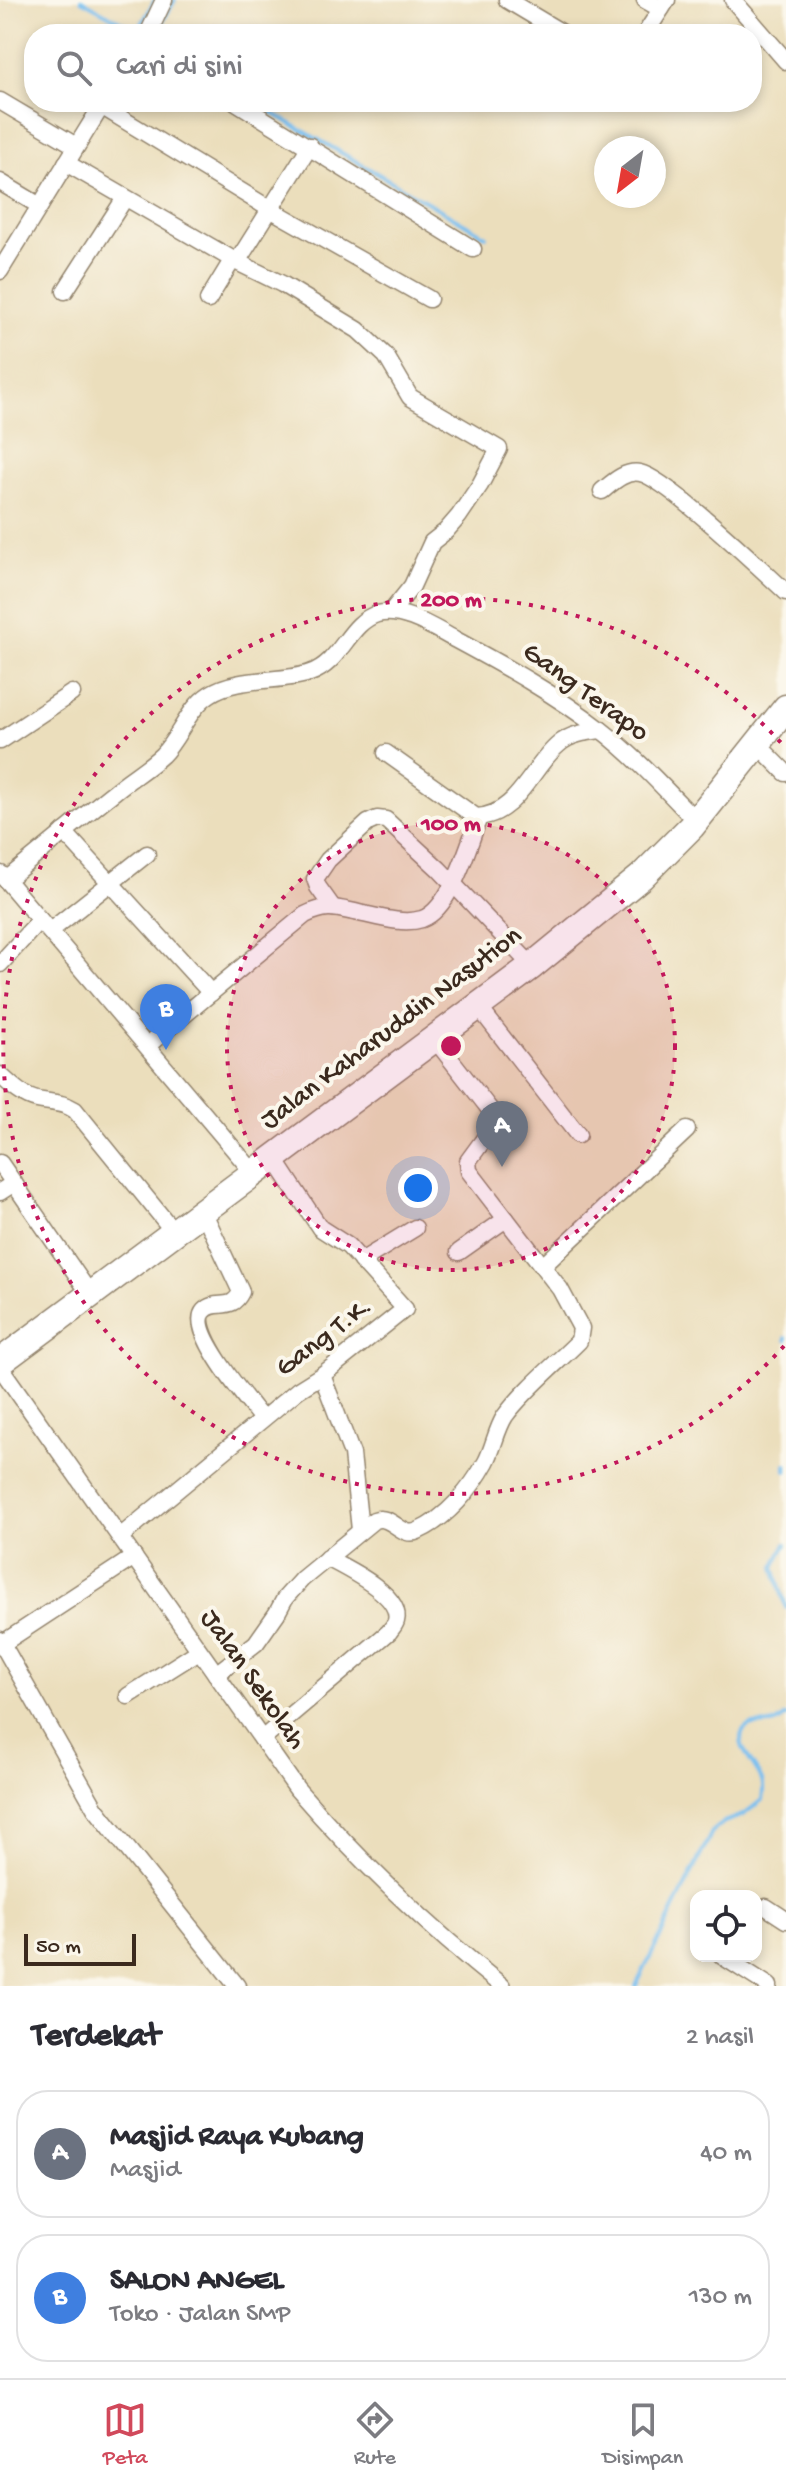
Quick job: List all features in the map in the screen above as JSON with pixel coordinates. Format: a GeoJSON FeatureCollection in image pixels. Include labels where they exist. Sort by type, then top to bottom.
{"type":"FeatureCollection","features":[{"type":"Feature","properties":{"kind":"highway","name":"Jalan Kaharuddin Nasution"},"geometry":{"type":"LineString","coordinates":[[0,1365],[90,1294],[532,966],[641,877],[696,821],[786,708]]}},
{"type":"Feature","properties":{"kind":"street"},"geometry":{"type":"LineString","coordinates":[[153,24],[164,0]]}},
{"type":"Feature","properties":{"kind":"street"},"geometry":{"type":"LineString","coordinates":[[507,0],[547,24]]}},
{"type":"Feature","properties":{"kind":"street"},"geometry":{"type":"LineString","coordinates":[[645,0],[664,5],[652,24]]}},
{"type":"Feature","properties":{"kind":"street"},"geometry":{"type":"LineString","coordinates":[[733,0],[756,24]]}},
{"type":"Feature","properties":{"kind":"street"},"geometry":{"type":"LineString","coordinates":[[762,31],[783,53]]}},
{"type":"Feature","properties":{"kind":"street"},"geometry":{"type":"LineString","coordinates":[[0,101],[76,146]]}},
{"type":"Feature","properties":{"kind":"street"},"geometry":{"type":"LineString","coordinates":[[0,271],[97,112]]}},
{"type":"Feature","properties":{"kind":"street"},"geometry":{"type":"LineString","coordinates":[[115,112],[270,209],[429,299]]}},
{"type":"Feature","properties":{"kind":"street"},"geometry":{"type":"LineString","coordinates":[[253,112],[473,249]]}},
{"type":"Feature","properties":{"kind":"street"},"geometry":{"type":"LineString","coordinates":[[208,300],[310,146]]}},
{"type":"Feature","properties":{"kind":"street"},"geometry":{"type":"LineString","coordinates":[[3,877],[158,758],[174,743],[190,715],[210,694],[244,682],[310,673],[337,655],[367,619],[387,613],[412,586],[432,542],[459,516],[499,449],[410,397],[386,356],[358,330],[66,163]]}},
{"type":"Feature","properties":{"kind":"street"},"geometry":{"type":"LineString","coordinates":[[0,182],[40,206]]}},
{"type":"Feature","properties":{"kind":"street"},"geometry":{"type":"LineString","coordinates":[[65,291],[125,198]]}},
{"type":"Feature","properties":{"kind":"street"},"geometry":{"type":"LineString","coordinates":[[602,491],[625,474],[634,472],[651,477],[786,592]]}},
{"type":"Feature","properties":{"kind":"street","name":"Gang Terapo"},"geometry":{"type":"LineString","coordinates":[[387,613],[430,626],[550,693],[633,758],[696,821]]}},
{"type":"Feature","properties":{"kind":"street"},"geometry":{"type":"LineString","coordinates":[[0,741],[72,693]]}},
{"type":"Feature","properties":{"kind":"street"},"geometry":{"type":"LineString","coordinates":[[386,753],[476,817],[489,817],[503,809],[561,742],[601,730]]}},
{"type":"Feature","properties":{"kind":"street"},"geometry":{"type":"LineString","coordinates":[[757,744],[786,773]]}},
{"type":"Feature","properties":{"kind":"street"},"geometry":{"type":"LineString","coordinates":[[148,1045],[305,915],[322,907],[386,919],[422,919],[435,910],[453,884],[479,817]]}},
{"type":"Feature","properties":{"kind":"street"},"geometry":{"type":"LineString","coordinates":[[333,908],[315,879],[328,860],[368,823],[377,819],[386,820],[532,966]]}},
{"type":"Feature","properties":{"kind":"street"},"geometry":{"type":"LineString","coordinates":[[64,832],[211,993]]}},
{"type":"Feature","properties":{"kind":"street"},"geometry":{"type":"LineString","coordinates":[[0,964],[45,925],[111,883],[147,854]]}},
{"type":"Feature","properties":{"kind":"street","name":"Gang T.K."},"geometry":{"type":"LineString","coordinates":[[3,877],[148,1045],[320,1228],[348,1246],[405,1309],[322,1375],[298,1390],[120,1537]]}},
{"type":"Feature","properties":{"kind":"street"},"geometry":{"type":"LineString","coordinates":[[478,1006],[578,1135]]}},
{"type":"Feature","properties":{"kind":"street"},"geometry":{"type":"LineString","coordinates":[[216,1674],[256,1643],[285,1598],[302,1579],[360,1530],[380,1518],[388,1519],[412,1533],[434,1522],[457,1503],[487,1461],[507,1414],[579,1341],[581,1328],[560,1289],[469,1171],[468,1161],[498,1120],[434,1038]]}},
{"type":"Feature","properties":{"kind":"street"},"geometry":{"type":"LineString","coordinates":[[0,1075],[24,1095],[66,1104],[75,1110],[174,1232]]}},
{"type":"Feature","properties":{"kind":"street"},"geometry":{"type":"LineString","coordinates":[[543,1266],[687,1130]]}},
{"type":"Feature","properties":{"kind":"street"},"geometry":{"type":"LineString","coordinates":[[0,1163],[7,1188],[90,1294]]}},
{"type":"Feature","properties":{"kind":"street"},"geometry":{"type":"LineString","coordinates":[[203,1211],[241,1292],[237,1300],[205,1310],[200,1318],[201,1329],[214,1355],[262,1419]]}},
{"type":"Feature","properties":{"kind":"street"},"geometry":{"type":"LineString","coordinates":[[459,1252],[506,1219]]}},
{"type":"Feature","properties":{"kind":"street"},"geometry":{"type":"LineString","coordinates":[[361,1261],[415,1228]]}},
{"type":"Feature","properties":{"kind":"street","name":"Jalan Sekolah"},"geometry":{"type":"LineString","coordinates":[[0,1365],[297,1789],[345,1845],[502,1986]]}},
{"type":"Feature","properties":{"kind":"street"},"geometry":{"type":"LineString","coordinates":[[322,1375],[352,1454],[360,1530]]}},
{"type":"Feature","properties":{"kind":"street"},"geometry":{"type":"LineString","coordinates":[[134,1557],[1,1643],[95,1808],[237,1986]]}},
{"type":"Feature","properties":{"kind":"street"},"geometry":{"type":"LineString","coordinates":[[262,1739],[389,1632],[397,1620],[395,1606],[383,1593],[327,1558]]}},
{"type":"Feature","properties":{"kind":"street"},"geometry":{"type":"LineString","coordinates":[[128,1696],[199,1651]]}},
{"type":"Feature","properties":{"kind":"street"},"geometry":{"type":"LineString","coordinates":[[766,1907],[786,1920]]}},
{"type":"Feature","properties":{"kind":"street"},"geometry":{"type":"LineString","coordinates":[[731,1962],[769,1986]]}},
{"type":"Feature","properties":{"kind":"waterway"},"geometry":{"type":"LineString","coordinates":[[81,0],[125,24]]}},
{"type":"Feature","properties":{"kind":"waterway"},"geometry":{"type":"LineString","coordinates":[[142,24],[155,0]]}},
{"type":"Feature","properties":{"kind":"waterway"},"geometry":{"type":"LineString","coordinates":[[161,24],[175,0]]}},
{"type":"Feature","properties":{"kind":"waterway"},"geometry":{"type":"LineString","coordinates":[[270,112],[486,236]]}},
{"type":"Feature","properties":{"kind":"waterway"},"geometry":{"type":"LineString","coordinates":[[786,1465],[786,1471]]}},
{"type":"Feature","properties":{"kind":"waterway"},"geometry":{"type":"LineString","coordinates":[[786,1544],[774,1567],[786,1608]]}},
{"type":"Feature","properties":{"kind":"waterway"},"geometry":{"type":"LineString","coordinates":[[636,1986],[712,1832],[762,1800],[762,1781],[741,1741],[745,1729],[776,1723],[786,1716]]}},
{"type":"Feature","properties":{"kind":"place","name":"SALON ANGEL"},"geometry":{"type":"Point","coordinates":[166,1050]}},
{"type":"Feature","properties":{"kind":"place","name":"Masjid Raya Kubang"},"geometry":{"type":"Point","coordinates":[502,1167]}}]}
